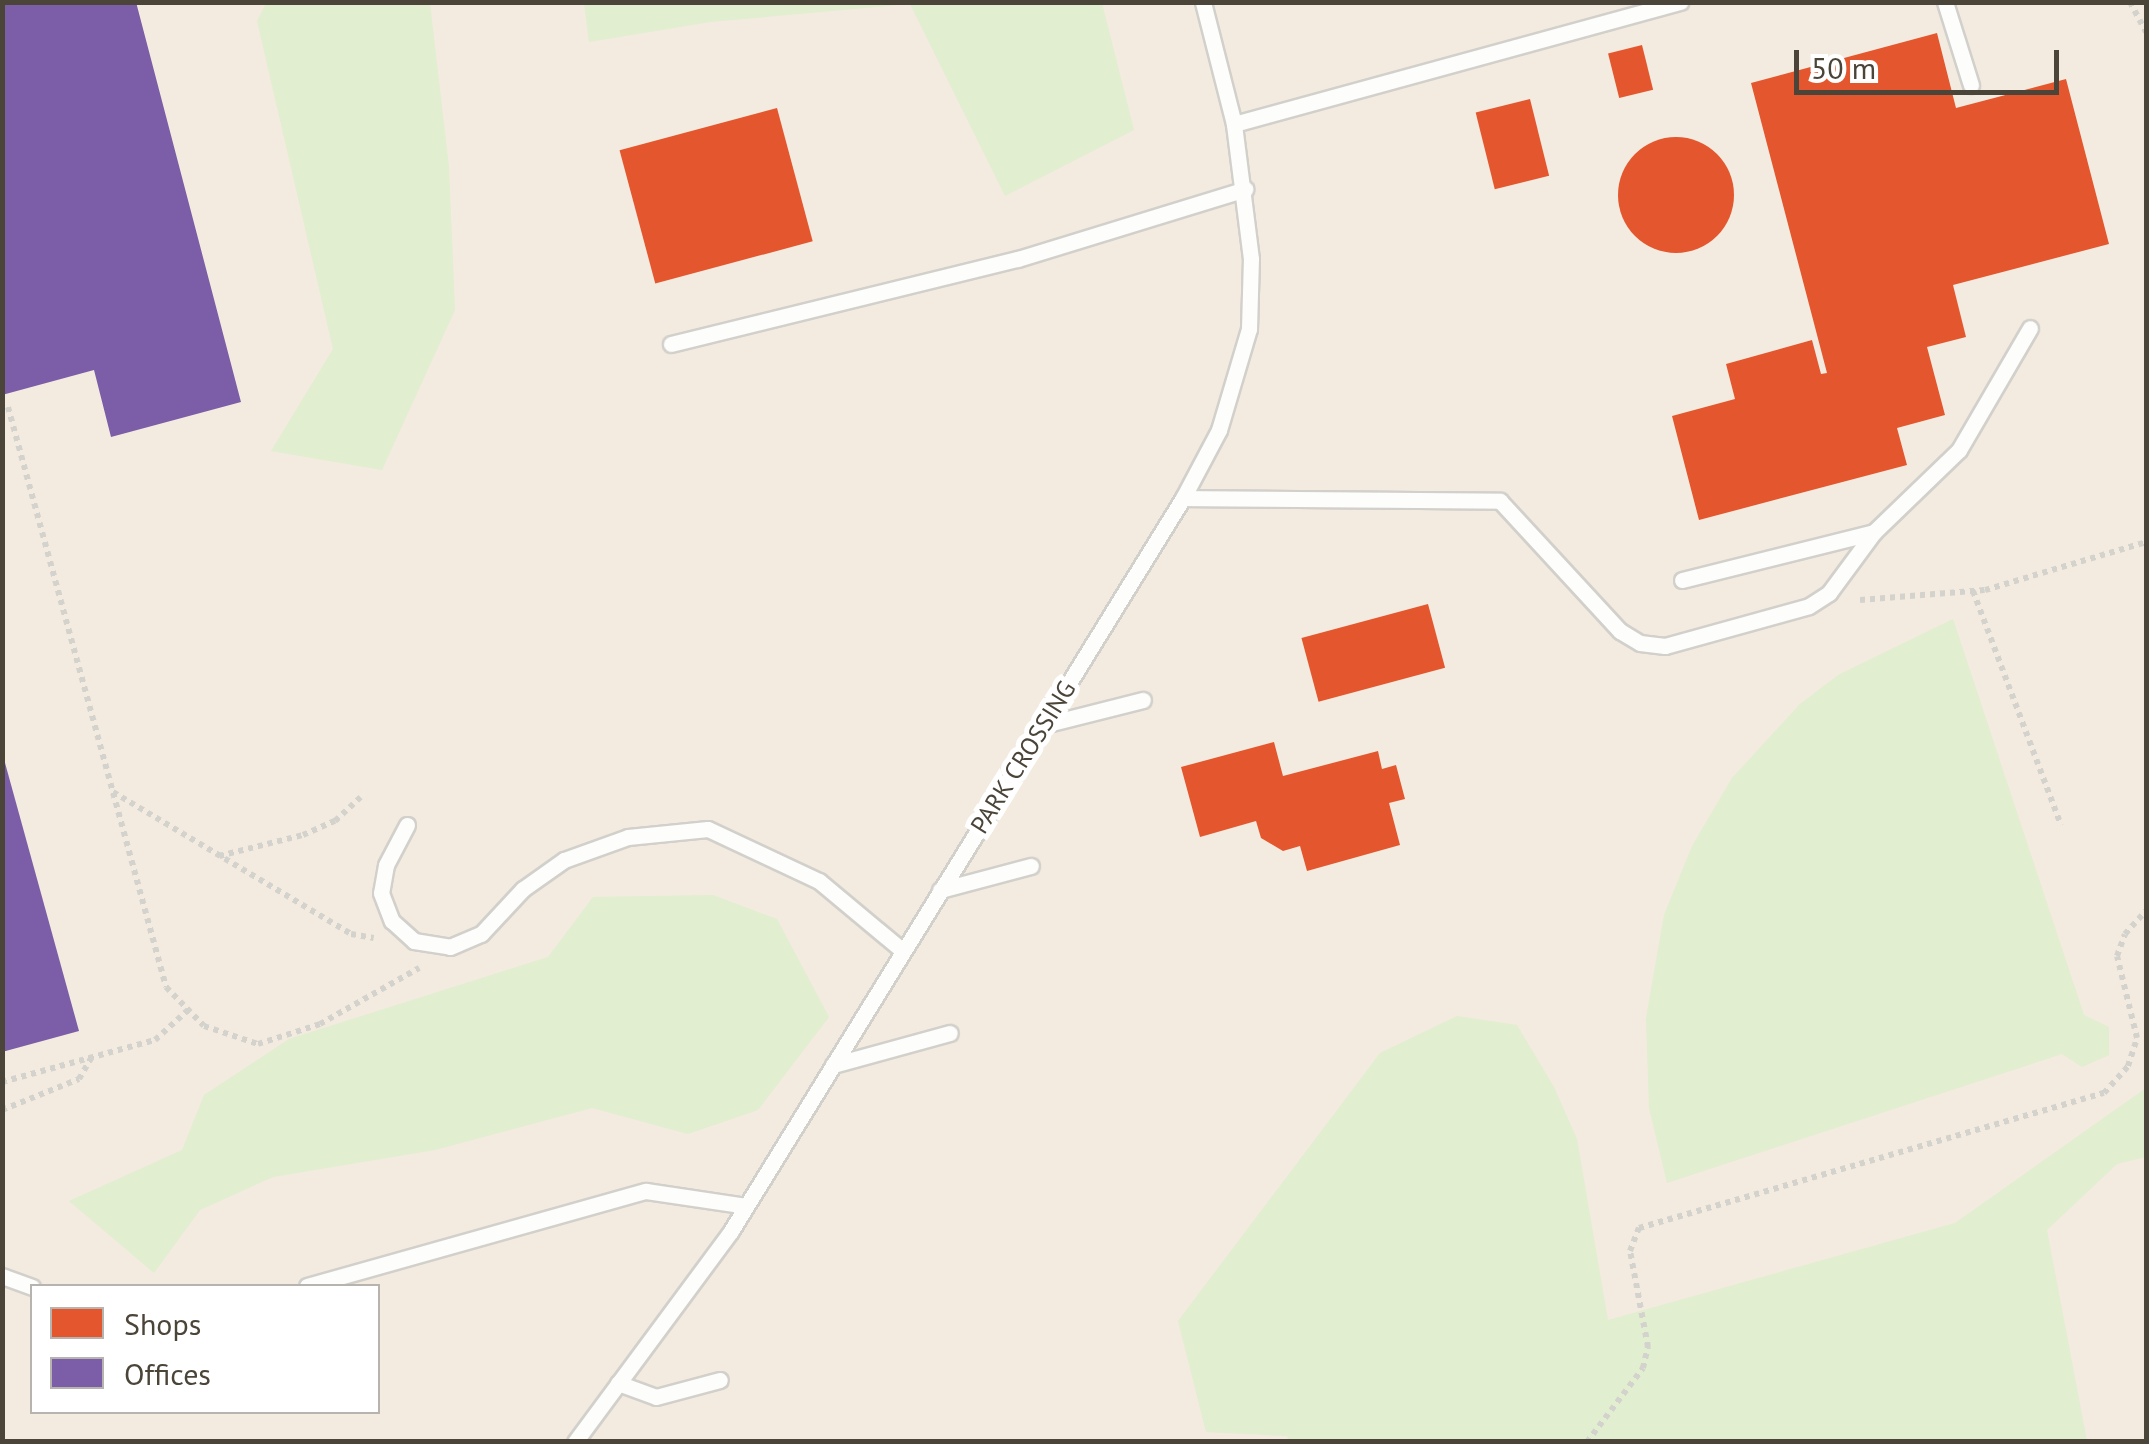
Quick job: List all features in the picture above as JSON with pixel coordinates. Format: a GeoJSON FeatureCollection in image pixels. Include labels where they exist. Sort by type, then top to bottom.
{"type":"FeatureCollection","features":[{"type":"Feature","properties":{"kind":"lane","name":"PARK CROSSING"},"geometry":{"type":"LineString","coordinates":[[574,1442],[746,1206],[1184,498],[1219,430],[1249,329],[1245,189],[1234,124],[1203,2]]}},
{"type":"Feature","properties":{"kind":"lane"},"geometry":{"type":"LineString","coordinates":[[1234,124],[1681,2]]}},
{"type":"Feature","properties":{"kind":"lane"},"geometry":{"type":"LineString","coordinates":[[1946,2],[1971,85]]}},
{"type":"Feature","properties":{"kind":"lane"},"geometry":{"type":"LineString","coordinates":[[671,344],[1018,259],[1245,189]]}},
{"type":"Feature","properties":{"kind":"lane"},"geometry":{"type":"LineString","coordinates":[[1184,498],[1500,501],[1620,631],[1640,643],[1664,646],[1809,606],[1829,593],[1874,532],[1959,450],[2030,328]]}},
{"type":"Feature","properties":{"kind":"lane"},"geometry":{"type":"LineString","coordinates":[[1682,580],[1874,532]]}},
{"type":"Feature","properties":{"kind":"lane"},"geometry":{"type":"LineString","coordinates":[[1044,725],[1143,700]]}},
{"type":"Feature","properties":{"kind":"lane"},"geometry":{"type":"LineString","coordinates":[[407,825],[386,865],[381,892],[392,921],[414,941],[450,946],[480,934],[564,860],[628,837],[708,830],[820,881],[904,950]]}},
{"type":"Feature","properties":{"kind":"lane"},"geometry":{"type":"LineString","coordinates":[[940,890],[1031,866]]}},
{"type":"Feature","properties":{"kind":"lane"},"geometry":{"type":"LineString","coordinates":[[832,1064],[950,1033]]}},
{"type":"Feature","properties":{"kind":"lane"},"geometry":{"type":"LineString","coordinates":[[314,1284],[646,1191],[746,1206]]}},
{"type":"Feature","properties":{"kind":"lane"},"geometry":{"type":"LineString","coordinates":[[2,1276],[30,1287]]}},
{"type":"Feature","properties":{"kind":"lane"},"geometry":{"type":"LineString","coordinates":[[618,1383],[656,1396],[720,1380]]}},
{"type":"Feature","properties":{"kind":"path"},"geometry":{"type":"LineString","coordinates":[[2130,2],[2146,32]]}},
{"type":"Feature","properties":{"kind":"path"},"geometry":{"type":"LineString","coordinates":[[8,407],[166,987],[204,1026],[258,1044],[320,1024],[420,968]]}},
{"type":"Feature","properties":{"kind":"path"},"geometry":{"type":"LineString","coordinates":[[1860,600],[1972,591],[2146,542]]}},
{"type":"Feature","properties":{"kind":"path"},"geometry":{"type":"LineString","coordinates":[[1972,591],[2061,825]]}},
{"type":"Feature","properties":{"kind":"path"},"geometry":{"type":"LineString","coordinates":[[112,792],[351,934],[375,938]]}},
{"type":"Feature","properties":{"kind":"path"},"geometry":{"type":"LineString","coordinates":[[218,857],[303,835],[334,821],[361,797]]}},
{"type":"Feature","properties":{"kind":"path"},"geometry":{"type":"LineString","coordinates":[[1586,1442],[1644,1368],[1648,1347],[1630,1251],[1639,1228],[2104,1093],[2134,1051],[2136,1020],[2117,956],[2125,934],[2146,912]]}},
{"type":"Feature","properties":{"kind":"path"},"geometry":{"type":"LineString","coordinates":[[2,1082],[155,1040],[188,1010]]}},
{"type":"Feature","properties":{"kind":"path"},"geometry":{"type":"LineString","coordinates":[[2,1110],[79,1079],[92,1058]]}},
{"type":"Feature","properties":{"kind":"shaded area"},"geometry":{"type":"Polygon","coordinates":[[[3,3],[2146,3],[2146,1441],[3,1442],[3,3]]]}},
{"type":"Feature","properties":{"kind":"green space"},"geometry":{"type":"Polygon","coordinates":[[[266,3],[430,3],[449,167],[455,310],[382,470],[271,451],[333,349],[257,21],[266,3]]]}},
{"type":"Feature","properties":{"kind":"green space"},"geometry":{"type":"Polygon","coordinates":[[[584,3],[1102,3],[1134,130],[1005,196],[910,4],[710,22],[589,42],[584,3]]]}},
{"type":"Feature","properties":{"kind":"green space"},"geometry":{"type":"Polygon","coordinates":[[[1953,619],[2084,1015],[2109,1027],[2109,1055],[2082,1067],[2062,1054],[1667,1183],[1649,1108],[1646,1018],[1664,915],[1692,846],[1732,778],[1800,704],[1838,675],[1953,619]]]}},
{"type":"Feature","properties":{"kind":"green space"},"geometry":{"type":"Polygon","coordinates":[[[713,895],[777,919],[829,1017],[758,1110],[688,1134],[592,1108],[435,1150],[273,1177],[200,1210],[154,1273],[69,1201],[182,1150],[204,1095],[289,1039],[548,957],[593,897],[713,895]]]}},
{"type":"Feature","properties":{"kind":"green space"},"geometry":{"type":"Polygon","coordinates":[[[1457,1016],[1517,1025],[1554,1087],[1577,1139],[1608,1320],[1955,1223],[2146,1088],[2146,1157],[2117,1164],[2047,1230],[2087,1441],[1289,1442],[1287,1436],[1206,1432],[1178,1321],[1380,1053],[1457,1016]]]}},
{"type":"Feature","properties":{"kind":"building: Shops"},"geometry":{"type":"Polygon","coordinates":[[[1937,33],[1956,108],[2066,79],[2109,244],[1953,285],[1966,337],[1927,347],[1945,415],[1897,428],[1907,465],[1699,520],[1672,416],[1735,399],[1726,364],[1812,340],[1821,374],[1827,373],[1751,83],[1937,33]]]}},
{"type":"Feature","properties":{"kind":"building: Shops"},"geometry":{"type":"Polygon","coordinates":[[[1642,45],[1653,90],[1619,98],[1608,53],[1642,45]]]}},
{"type":"Feature","properties":{"kind":"building: Shops"},"geometry":{"type":"Polygon","coordinates":[[[1530,99],[1549,176],[1495,189],[1476,113],[1530,99]]]}},
{"type":"Feature","properties":{"kind":"building: Shops"},"geometry":{"type":"Polygon","coordinates":[[[777,108],[813,241],[655,283],[620,150],[777,108]]]}},
{"type":"Feature","properties":{"kind":"building: Shops"},"geometry":{"type":"Polygon","coordinates":[[[1676,137],[1698,141],[1717,154],[1730,173],[1734,195],[1730,217],[1717,236],[1698,249],[1676,253],[1654,249],[1635,236],[1622,217],[1618,195],[1622,173],[1635,154],[1654,141],[1676,137]]]}},
{"type":"Feature","properties":{"kind":"building: Shops"},"geometry":{"type":"Polygon","coordinates":[[[1428,604],[1445,668],[1319,702],[1301,638],[1428,604]]]}},
{"type":"Feature","properties":{"kind":"building: Shops"},"geometry":{"type":"Polygon","coordinates":[[[1274,742],[1283,776],[1378,751],[1382,769],[1396,765],[1405,799],[1389,803],[1400,845],[1307,871],[1300,846],[1283,851],[1261,838],[1256,821],[1200,837],[1181,767],[1274,742]]]}},
{"type":"Feature","properties":{"kind":"building: Offices"},"geometry":{"type":"Polygon","coordinates":[[[2,2],[136,2],[241,402],[111,437],[94,370],[2,395],[2,2]]]}},
{"type":"Feature","properties":{"kind":"building: Offices"},"geometry":{"type":"Polygon","coordinates":[[[2,752],[79,1031],[2,1052],[2,752]]]}}]}
